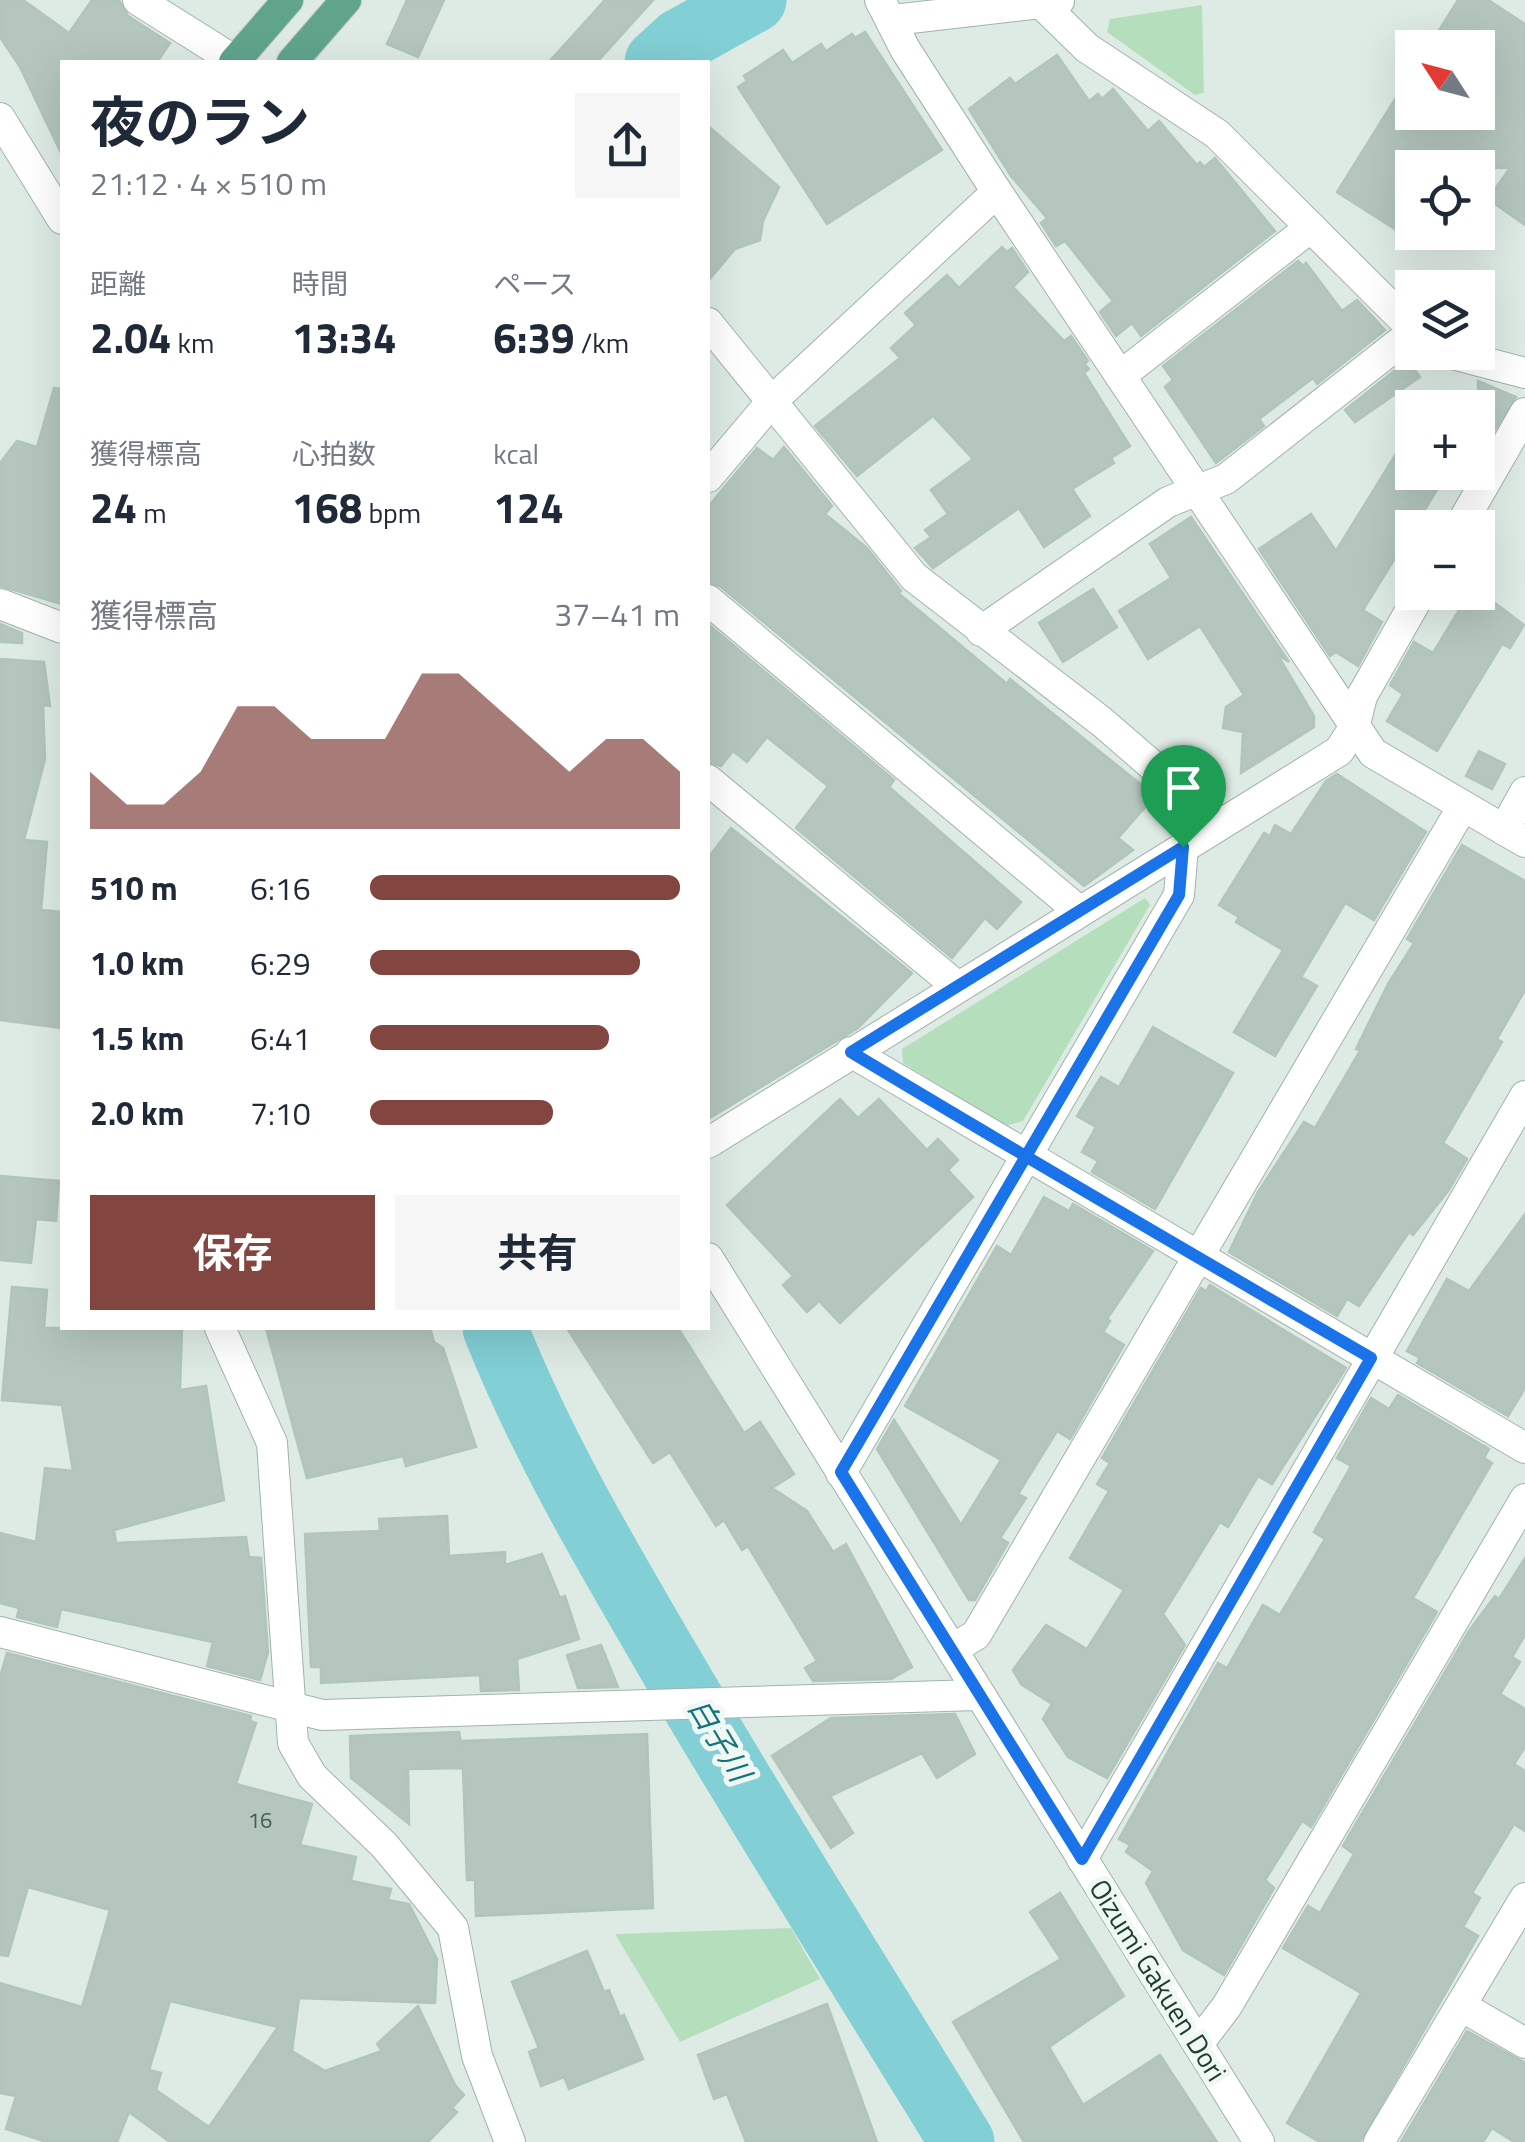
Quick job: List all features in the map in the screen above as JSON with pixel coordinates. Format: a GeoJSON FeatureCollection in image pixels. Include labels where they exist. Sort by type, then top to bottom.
{"type":"FeatureCollection","features":[{"type":"Feature","properties":{"kind":"main road"},"geometry":{"type":"LineString","coordinates":[[237,60],[288,0]]}},
{"type":"Feature","properties":{"kind":"main road"},"geometry":{"type":"LineString","coordinates":[[294,60],[346,0]]}},
{"type":"Feature","properties":{"kind":"street"},"geometry":{"type":"LineString","coordinates":[[138,0],[232,60]]}},
{"type":"Feature","properties":{"kind":"street"},"geometry":{"type":"LineString","coordinates":[[1395,313],[1216,134],[1087,48],[1054,2],[886,10],[905,49],[997,192],[1373,753],[1514,836],[1525,792]]}},
{"type":"Feature","properties":{"kind":"street"},"geometry":{"type":"LineString","coordinates":[[0,118],[60,216]]}},
{"type":"Feature","properties":{"kind":"street"},"geometry":{"type":"LineString","coordinates":[[710,476],[773,400],[997,192]]}},
{"type":"Feature","properties":{"kind":"street"},"geometry":{"type":"LineString","coordinates":[[1120,376],[1311,227]]}},
{"type":"Feature","properties":{"kind":"street"},"geometry":{"type":"LineString","coordinates":[[710,325],[914,577],[1102,722],[1220,824]]}},
{"type":"Feature","properties":{"kind":"street"},"geometry":{"type":"LineString","coordinates":[[982,631],[1168,502],[1226,480],[1395,344]]}},
{"type":"Feature","properties":{"kind":"street"},"geometry":{"type":"LineString","coordinates":[[1495,366],[1525,374]]}},
{"type":"Feature","properties":{"kind":"street"},"geometry":{"type":"LineString","coordinates":[[1469,510],[1525,414]]}},
{"type":"Feature","properties":{"kind":"street"},"geometry":{"type":"LineString","coordinates":[[710,602],[1079,911]]}},
{"type":"Feature","properties":{"kind":"street"},"geometry":{"type":"LineString","coordinates":[[0,604],[60,627]]}},
{"type":"Feature","properties":{"kind":"street"},"geometry":{"type":"LineString","coordinates":[[710,1142],[1339,751],[1354,728],[1362,696],[1412,610]]}},
{"type":"Feature","properties":{"kind":"street"},"geometry":{"type":"LineString","coordinates":[[710,782],[958,987]]}},
{"type":"Feature","properties":{"kind":"street"},"geometry":{"type":"LineString","coordinates":[[952,1649],[976,1635],[1463,806]]}},
{"type":"Feature","properties":{"kind":"street"},"geometry":{"type":"LineString","coordinates":[[841,1472],[1179,895],[1183,847]]}},
{"type":"Feature","properties":{"kind":"street"},"geometry":{"type":"LineString","coordinates":[[851,1052],[1525,1448]]}},
{"type":"Feature","properties":{"kind":"street"},"geometry":{"type":"LineString","coordinates":[[1082,1859],[1525,1096]]}},
{"type":"Feature","properties":{"kind":"street","name":"Oizumi Gakuen Dori"},"geometry":{"type":"LineString","coordinates":[[710,1261],[1258,2142]]}},
{"type":"Feature","properties":{"kind":"street"},"geometry":{"type":"LineString","coordinates":[[221,1330],[272,1444],[294,1744],[300,1762],[384,1845],[453,1928],[477,2056],[510,2142]]}},
{"type":"Feature","properties":{"kind":"street"},"geometry":{"type":"LineString","coordinates":[[1198,2044],[1227,2006],[1525,1499]]}},
{"type":"Feature","properties":{"kind":"street"},"geometry":{"type":"LineString","coordinates":[[0,1632],[322,1715],[978,1695]]}},
{"type":"Feature","properties":{"kind":"street"},"geometry":{"type":"LineString","coordinates":[[1380,2142],[1525,1898]]}},
{"type":"Feature","properties":{"kind":"street"},"geometry":{"type":"LineString","coordinates":[[1461,2006],[1525,2044]]}},
{"type":"Feature","properties":{"kind":"green space"},"geometry":{"type":"Polygon","coordinates":[[[1202,5],[1204,93],[1195,95],[1107,32],[1110,19],[1202,5]]]}},
{"type":"Feature","properties":{"kind":"green space"},"geometry":{"type":"Polygon","coordinates":[[[1145,898],[1150,905],[1023,1121],[1005,1126],[903,1063],[902,1049],[1145,898]]]}},
{"type":"Feature","properties":{"kind":"green space"},"geometry":{"type":"Polygon","coordinates":[[[791,1928],[820,1979],[680,2042],[615,1934],[791,1928]]]}},
{"type":"Feature","properties":{"kind":"building"},"geometry":{"type":"Polygon","coordinates":[[[0,0],[23,0],[69,33],[92,0],[119,0],[128,16],[170,43],[158,60],[60,60],[60,151],[20,67],[0,37],[0,0]]]}},
{"type":"Feature","properties":{"kind":"building"},"geometry":{"type":"Polygon","coordinates":[[[407,0],[444,0],[418,57],[387,44],[407,0]]]}},
{"type":"Feature","properties":{"kind":"building"},"geometry":{"type":"Polygon","coordinates":[[[605,0],[653,0],[599,60],[551,60],[605,0]]]}},
{"type":"Feature","properties":{"kind":"building"},"geometry":{"type":"Polygon","coordinates":[[[1458,0],[1488,0],[1525,24],[1525,225],[1495,204],[1495,189],[1510,168],[1495,168],[1495,150],[1395,150],[1395,229],[1337,192],[1395,99],[1395,130],[1495,130],[1495,30],[1439,30],[1458,0]]]}},
{"type":"Feature","properties":{"kind":"building"},"geometry":{"type":"Polygon","coordinates":[[[865,32],[942,150],[827,224],[738,87],[747,81],[744,76],[783,50],[792,63],[821,44],[826,51],[852,34],[855,38],[865,32]]]}},
{"type":"Feature","properties":{"kind":"building"},"geometry":{"type":"Polygon","coordinates":[[[1057,55],[1089,101],[1098,94],[1102,99],[1113,89],[1148,131],[1159,121],[1197,165],[1200,162],[1204,167],[1215,158],[1275,231],[1141,336],[1132,323],[1116,336],[1100,312],[1113,301],[1065,241],[1056,246],[1041,223],[1047,218],[1011,176],[969,109],[1010,78],[1015,84],[1057,55]]]}},
{"type":"Feature","properties":{"kind":"building"},"geometry":{"type":"Polygon","coordinates":[[[710,128],[779,187],[763,221],[760,240],[735,249],[710,279],[710,128]]]}},
{"type":"Feature","properties":{"kind":"building"},"geometry":{"type":"Polygon","coordinates":[[[1002,247],[1007,252],[1012,248],[1028,272],[1013,287],[1064,341],[1071,336],[1088,361],[1084,364],[1089,369],[1084,373],[1130,446],[1111,458],[1114,463],[1072,489],[1090,516],[1044,547],[1019,508],[933,568],[915,548],[931,537],[925,530],[948,514],[931,490],[973,459],[933,416],[857,476],[815,426],[900,358],[891,348],[916,325],[905,313],[947,275],[959,288],[1002,247]]]}},
{"type":"Feature","properties":{"kind":"building"},"geometry":{"type":"Polygon","coordinates":[[[1298,261],[1303,266],[1306,263],[1342,311],[1357,300],[1385,330],[1317,384],[1313,378],[1259,419],[1264,426],[1216,463],[1165,387],[1173,380],[1163,366],[1298,261]]]}},
{"type":"Feature","properties":{"kind":"building"},"geometry":{"type":"Polygon","coordinates":[[[1395,370],[1415,370],[1420,377],[1395,390],[1395,394],[1355,422],[1345,410],[1395,370]]]}},
{"type":"Feature","properties":{"kind":"building"},"geometry":{"type":"Polygon","coordinates":[[[1478,381],[1516,397],[1495,430],[1495,390],[1478,390],[1478,381]]]}},
{"type":"Feature","properties":{"kind":"building"},"geometry":{"type":"Polygon","coordinates":[[[54,388],[60,389],[60,603],[0,586],[0,463],[17,441],[37,447],[54,388]]]}},
{"type":"Feature","properties":{"kind":"building"},"geometry":{"type":"Polygon","coordinates":[[[784,447],[832,506],[825,514],[867,548],[901,591],[898,593],[1007,684],[1010,679],[1155,796],[1118,838],[1133,850],[1084,886],[720,586],[710,583],[710,505],[757,448],[773,460],[784,447]]]}},
{"type":"Feature","properties":{"kind":"building"},"geometry":{"type":"Polygon","coordinates":[[[1395,456],[1395,490],[1437,490],[1425,510],[1395,510],[1395,558],[1363,610],[1382,622],[1358,666],[1336,652],[1330,656],[1259,549],[1311,514],[1336,551],[1395,456]]]}},
{"type":"Feature","properties":{"kind":"building"},"geometry":{"type":"Polygon","coordinates":[[[1191,517],[1289,662],[1277,654],[1314,716],[1314,727],[1241,773],[1243,732],[1223,728],[1226,707],[1244,695],[1200,626],[1148,659],[1119,611],[1171,578],[1150,544],[1191,517]]]}},
{"type":"Feature","properties":{"kind":"building"},"geometry":{"type":"Polygon","coordinates":[[[1093,589],[1117,627],[1063,662],[1039,623],[1093,589]]]}},
{"type":"Feature","properties":{"kind":"building"},"geometry":{"type":"Polygon","coordinates":[[[1495,603],[1524,625],[1510,648],[1502,644],[1437,751],[1387,721],[1403,694],[1390,685],[1414,642],[1433,653],[1459,610],[1495,610],[1495,603]]]}},
{"type":"Feature","properties":{"kind":"building"},"geometry":{"type":"Polygon","coordinates":[[[0,624],[22,633],[22,643],[0,642],[0,624]]]}},
{"type":"Feature","properties":{"kind":"building"},"geometry":{"type":"Polygon","coordinates":[[[710,626],[894,780],[889,787],[1021,902],[997,929],[985,918],[952,958],[796,828],[828,786],[767,737],[747,762],[733,751],[721,766],[710,763],[710,626]]]}},
{"type":"Feature","properties":{"kind":"building"},"geometry":{"type":"Polygon","coordinates":[[[0,659],[44,662],[50,706],[43,705],[45,759],[24,840],[47,842],[41,910],[60,912],[60,1028],[0,1020],[0,659]]]}},
{"type":"Feature","properties":{"kind":"building"},"geometry":{"type":"Polygon","coordinates":[[[1479,751],[1505,764],[1492,789],[1466,776],[1479,751]]]}},
{"type":"Feature","properties":{"kind":"building"},"geometry":{"type":"Polygon","coordinates":[[[1337,774],[1426,832],[1374,920],[1345,903],[1301,977],[1317,986],[1275,1056],[1234,1032],[1283,950],[1236,922],[1239,917],[1219,905],[1264,833],[1270,836],[1275,825],[1291,834],[1326,781],[1337,774]]]}},
{"type":"Feature","properties":{"kind":"building"},"geometry":{"type":"Polygon","coordinates":[[[731,828],[912,973],[858,1028],[710,1118],[710,855],[731,828]]]}},
{"type":"Feature","properties":{"kind":"building"},"geometry":{"type":"Polygon","coordinates":[[[1462,845],[1525,881],[1525,990],[1497,1039],[1502,1042],[1443,1143],[1467,1159],[1448,1191],[1413,1235],[1409,1232],[1359,1306],[1347,1299],[1337,1316],[1229,1252],[1258,1192],[1304,1122],[1315,1128],[1360,1051],[1356,1049],[1388,984],[1414,943],[1407,939],[1462,845]]]}},
{"type":"Feature","properties":{"kind":"building"},"geometry":{"type":"Polygon","coordinates":[[[1153,1027],[1233,1073],[1155,1209],[1092,1172],[1098,1161],[1082,1152],[1096,1127],[1077,1116],[1101,1077],[1119,1087],[1153,1027]]]}},
{"type":"Feature","properties":{"kind":"building"},"geometry":{"type":"Polygon","coordinates":[[[840,1099],[858,1118],[879,1099],[927,1150],[938,1139],[958,1160],[948,1170],[973,1197],[840,1323],[819,1301],[807,1312],[783,1285],[793,1276],[727,1205],[840,1099]]]}},
{"type":"Feature","properties":{"kind":"building"},"geometry":{"type":"Polygon","coordinates":[[[0,1176],[59,1181],[56,1221],[36,1219],[31,1263],[0,1260],[0,1176]]]}},
{"type":"Feature","properties":{"kind":"building"},"geometry":{"type":"Polygon","coordinates":[[[1044,1197],[1069,1211],[1073,1204],[1153,1251],[1107,1319],[1110,1321],[1103,1332],[1124,1345],[1070,1439],[1057,1431],[1018,1494],[1026,1498],[1000,1538],[1008,1543],[975,1600],[969,1600],[877,1449],[894,1420],[961,1525],[1001,1460],[905,1406],[997,1246],[1011,1255],[1044,1197]]]}},
{"type":"Feature","properties":{"kind":"building"},"geometry":{"type":"Polygon","coordinates":[[[1525,1214],[1525,1388],[1508,1416],[1417,1363],[1420,1358],[1407,1351],[1447,1279],[1469,1291],[1525,1214]]]}},
{"type":"Feature","properties":{"kind":"building"},"geometry":{"type":"Polygon","coordinates":[[[1210,1285],[1346,1368],[1272,1484],[1258,1476],[1228,1527],[1220,1522],[1163,1614],[1185,1645],[1107,1778],[1068,1757],[1043,1719],[1052,1704],[1021,1684],[1013,1670],[1046,1625],[1087,1649],[1124,1590],[1070,1558],[1109,1491],[1097,1484],[1110,1463],[1102,1458],[1201,1288],[1206,1291],[1210,1285]]]}},
{"type":"Feature","properties":{"kind":"building"},"geometry":{"type":"Polygon","coordinates":[[[12,1287],[47,1290],[44,1328],[182,1330],[180,1390],[206,1386],[224,1500],[114,1530],[116,1543],[246,1537],[249,1557],[261,1558],[268,1652],[260,1680],[207,1666],[213,1642],[61,1609],[57,1627],[17,1617],[19,1608],[0,1603],[0,1533],[36,1542],[45,1468],[73,1471],[62,1405],[2,1400],[12,1287]]]}},
{"type":"Feature","properties":{"kind":"building"},"geometry":{"type":"Polygon","coordinates":[[[267,1330],[431,1330],[434,1342],[443,1348],[476,1447],[406,1466],[403,1456],[307,1478],[267,1330]]]}},
{"type":"Feature","properties":{"kind":"building"},"geometry":{"type":"Polygon","coordinates":[[[568,1330],[679,1330],[744,1433],[760,1422],[794,1474],[772,1488],[807,1511],[833,1552],[846,1544],[912,1667],[891,1679],[813,1681],[805,1668],[817,1661],[748,1546],[742,1550],[724,1520],[716,1526],[670,1452],[653,1463],[568,1330]]]}},
{"type":"Feature","properties":{"kind":"building"},"geometry":{"type":"Polygon","coordinates":[[[1398,1395],[1489,1449],[1484,1458],[1492,1463],[1413,1598],[1437,1612],[1311,1827],[1302,1821],[1265,1880],[1274,1888],[1224,1975],[1183,1950],[1146,1883],[1153,1871],[1126,1852],[1130,1845],[1119,1839],[1218,1663],[1227,1668],[1263,1605],[1280,1615],[1325,1539],[1314,1532],[1351,1466],[1337,1458],[1371,1398],[1389,1409],[1398,1395]]]}},
{"type":"Feature","properties":{"kind":"building"},"geometry":{"type":"Polygon","coordinates":[[[447,1516],[449,1556],[505,1552],[505,1565],[542,1554],[560,1598],[565,1596],[579,1639],[517,1659],[519,1690],[481,1691],[480,1675],[321,1683],[321,1667],[311,1667],[305,1534],[380,1531],[379,1519],[447,1516]]]}},
{"type":"Feature","properties":{"kind":"building"},"geometry":{"type":"Polygon","coordinates":[[[1525,1558],[1525,1635],[1512,1657],[1520,1662],[1500,1694],[1525,1709],[1525,1747],[1514,1764],[1525,1771],[1525,1831],[1514,1824],[1472,1893],[1480,1898],[1463,1927],[1478,1936],[1360,2142],[1320,2142],[1287,2123],[1361,1993],[1283,1948],[1308,1906],[1320,1913],[1354,1854],[1343,1846],[1469,1631],[1495,1596],[1499,1599],[1525,1558]]]}},
{"type":"Feature","properties":{"kind":"building"},"geometry":{"type":"Polygon","coordinates":[[[601,1645],[618,1687],[578,1688],[567,1655],[601,1645]]]}},
{"type":"Feature","properties":{"kind":"building"},"geometry":{"type":"Polygon","coordinates":[[[7,1653],[251,1716],[250,1721],[256,1723],[236,1784],[312,1804],[300,1845],[356,1857],[351,1881],[391,1889],[388,1900],[409,1904],[437,1959],[435,2003],[299,1998],[292,2051],[325,2071],[382,2051],[377,2044],[418,2006],[455,2085],[464,2095],[452,2108],[457,2112],[428,2142],[170,2142],[129,2112],[117,2142],[47,2142],[6,2129],[16,2096],[0,2093],[0,1983],[82,2007],[110,1910],[28,1887],[8,1956],[0,1955],[0,1677],[7,1653]],[[170,2001],[149,2070],[161,2073],[156,2090],[209,2127],[278,2027],[170,2001]]]}},
{"type":"Feature","properties":{"kind":"building"},"geometry":{"type":"Polygon","coordinates":[[[955,1714],[975,1754],[937,1778],[922,1753],[830,1796],[853,1833],[831,1848],[772,1756],[831,1718],[955,1714]]]}},
{"type":"Feature","properties":{"kind":"building"},"geometry":{"type":"Polygon","coordinates":[[[459,1732],[462,1749],[462,1741],[647,1734],[653,1908],[476,1916],[475,1880],[467,1880],[463,1768],[408,1769],[409,1824],[351,1778],[350,1736],[459,1732]]]}},
{"type":"Feature","properties":{"kind":"building"},"geometry":{"type":"Polygon","coordinates":[[[1060,1893],[1124,1996],[1049,2047],[1083,2105],[1160,2055],[1217,2142],[1024,2142],[953,2022],[1061,1959],[1030,1912],[1060,1893]]]}},
{"type":"Feature","properties":{"kind":"building"},"geometry":{"type":"Polygon","coordinates":[[[587,1951],[604,1992],[609,1990],[620,2017],[624,2015],[643,2059],[569,2089],[564,2077],[541,2086],[529,2052],[539,2048],[512,1982],[587,1951]]]}},
{"type":"Feature","properties":{"kind":"building"},"geometry":{"type":"Polygon","coordinates":[[[827,2004],[877,2142],[746,2142],[727,2094],[714,2099],[698,2055],[827,2004]]]}},
{"type":"Feature","properties":{"kind":"building"},"geometry":{"type":"Polygon","coordinates":[[[1467,2031],[1525,2063],[1525,2142],[1514,2142],[1492,2128],[1483,2142],[1401,2142],[1467,2031]]]}},
{"type":"Feature","properties":{"kind":"waterway","name":"白子川"},"geometry":{"type":"LineString","coordinates":[[659,60],[680,41],[754,0]]}},
{"type":"Feature","properties":{"kind":"waterway","name":"白子川"},"geometry":{"type":"LineString","coordinates":[[496,1330],[553,1455],[619,1576],[738,1779],[962,2142]]}},
{"type":"Feature","properties":{"kind":"route"},"geometry":{"type":"LineString","coordinates":[[1183,847],[851,1052],[880,1070],[1026,1156],[1198,1258],[1371,1358],[1082,1859],[841,1472],[1026,1156],[1152,942],[1179,895],[1183,847]]}}]}
